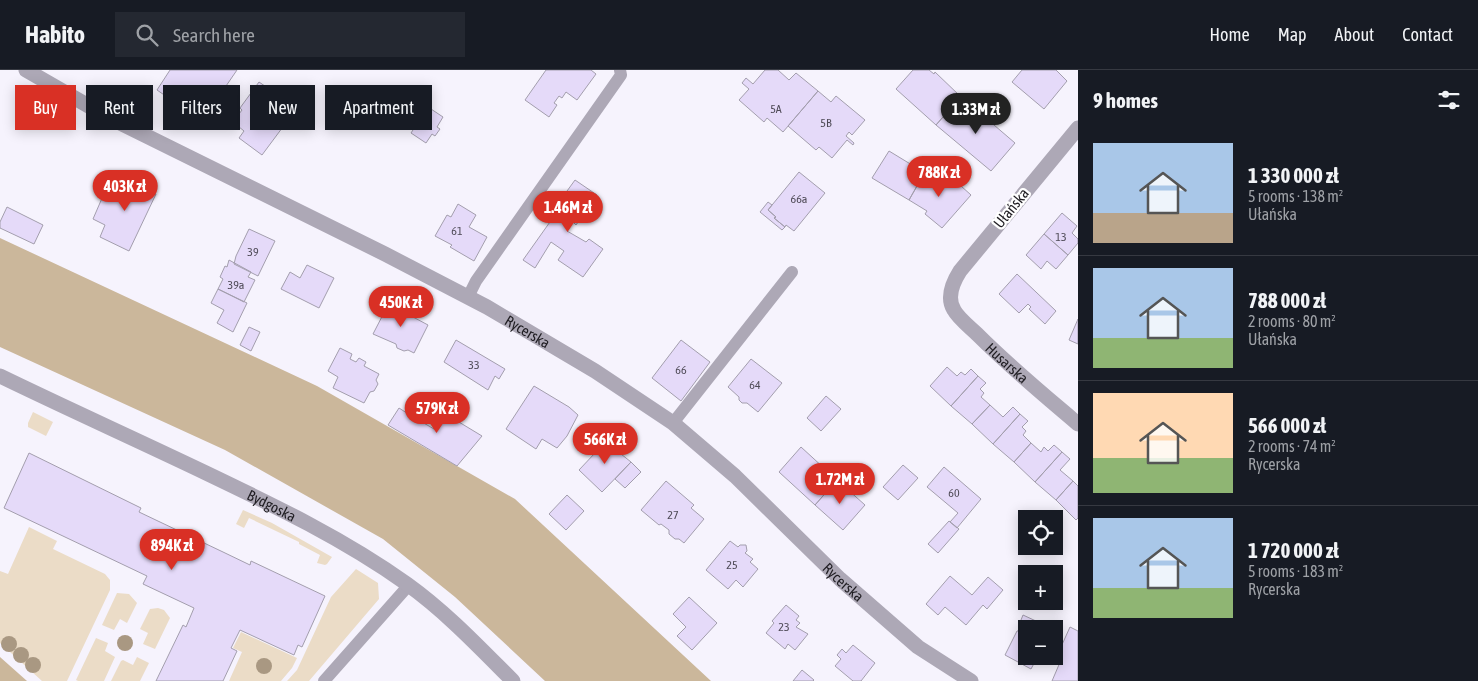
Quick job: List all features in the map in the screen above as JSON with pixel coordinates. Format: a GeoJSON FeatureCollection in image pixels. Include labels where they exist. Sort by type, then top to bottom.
{"type":"FeatureCollection","features":[{"type":"Feature","properties":{"kind":"street","name":"Rycerska"},"geometry":{"type":"LineString","coordinates":[[26,70],[106,116],[376,250],[468,298],[595,371],[673,423],[735,476],[840,579],[911,641],[946,667],[971,681]]}},
{"type":"Feature","properties":{"kind":"street","name":"Ułańska"},"geometry":{"type":"LineString","coordinates":[[950,293],[953,281],[960,271],[1078,128]]}},
{"type":"Feature","properties":{"kind":"street","name":"Husarska"},"geometry":{"type":"LineString","coordinates":[[950,293],[953,310],[1007,364],[1078,424]]}},
{"type":"Feature","properties":{"kind":"street","name":"Bydgoska"},"geometry":{"type":"LineString","coordinates":[[0,376],[289,512],[349,545],[409,585],[461,629],[513,681]]}},
{"type":"Feature","properties":{"kind":"lane"},"geometry":{"type":"LineString","coordinates":[[468,298],[476,281],[621,75],[620,70]]}},
{"type":"Feature","properties":{"kind":"lane"},"geometry":{"type":"LineString","coordinates":[[673,423],[792,272]]}},
{"type":"Feature","properties":{"kind":"lane"},"geometry":{"type":"LineString","coordinates":[[324,681],[409,585]]}},
{"type":"Feature","properties":{"kind":"shaded area"},"geometry":{"type":"Polygon","coordinates":[[[0,238],[317,386],[515,499],[711,681],[545,681],[455,597],[383,539],[225,450],[0,347],[0,238]]]}},
{"type":"Feature","properties":{"kind":"shaded area"},"geometry":{"type":"Polygon","coordinates":[[[33,412],[53,422],[46,436],[28,427],[33,412]]]}},
{"type":"Feature","properties":{"kind":"shaded area"},"geometry":{"type":"Polygon","coordinates":[[[243,510],[272,523],[332,557],[325,565],[317,563],[320,555],[299,544],[299,542],[249,518],[244,528],[236,524],[243,510]]]}},
{"type":"Feature","properties":{"kind":"shaded area"},"geometry":{"type":"Polygon","coordinates":[[[29,527],[57,541],[53,549],[105,574],[110,580],[110,590],[67,681],[42,681],[0,643],[0,571],[8,574],[29,527]]]}},
{"type":"Feature","properties":{"kind":"shaded area"},"geometry":{"type":"Polygon","coordinates":[[[356,569],[378,583],[379,599],[309,681],[287,681],[297,670],[331,597],[356,569]]]}},
{"type":"Feature","properties":{"kind":"shaded area"},"geometry":{"type":"Polygon","coordinates":[[[117,593],[129,594],[137,603],[127,623],[120,619],[114,630],[102,625],[117,593]]]}},
{"type":"Feature","properties":{"kind":"shaded area"},"geometry":{"type":"Polygon","coordinates":[[[158,608],[164,610],[170,618],[155,649],[143,644],[148,633],[140,629],[150,609],[158,608]]]}},
{"type":"Feature","properties":{"kind":"shaded area"},"geometry":{"type":"Polygon","coordinates":[[[241,632],[297,658],[292,668],[281,681],[229,681],[242,652],[233,648],[241,632]]]}},
{"type":"Feature","properties":{"kind":"shaded area"},"geometry":{"type":"Polygon","coordinates":[[[96,638],[108,643],[105,651],[115,657],[104,681],[78,681],[76,680],[96,638]]]}},
{"type":"Feature","properties":{"kind":"shaded area"},"geometry":{"type":"Polygon","coordinates":[[[0,657],[27,681],[0,681],[0,657]]]}},
{"type":"Feature","properties":{"kind":"shaded area"},"geometry":{"type":"Polygon","coordinates":[[[137,657],[149,663],[140,681],[111,681],[121,661],[123,660],[133,665],[137,657]]]}},
{"type":"Feature","properties":{"kind":"building"},"geometry":{"type":"Polygon","coordinates":[[[170,70],[237,70],[227,85],[163,85],[163,94],[157,90],[170,70]]]}},
{"type":"Feature","properties":{"kind":"building"},"geometry":{"type":"Polygon","coordinates":[[[546,70],[591,70],[596,74],[577,100],[566,92],[562,98],[559,96],[554,103],[557,105],[549,117],[525,100],[546,70]]]}},
{"type":"Feature","properties":{"kind":"building"},"geometry":{"type":"Polygon","coordinates":[[[765,70],[778,70],[789,80],[796,73],[818,91],[783,132],[767,118],[764,122],[739,100],[749,89],[742,83],[746,78],[753,84],[765,70]]]}},
{"type":"Feature","properties":{"kind":"building"},"geometry":{"type":"Polygon","coordinates":[[[913,70],[929,70],[934,74],[935,72],[960,96],[963,94],[936,125],[896,89],[913,70]]]}},
{"type":"Feature","properties":{"kind":"building"},"geometry":{"type":"Polygon","coordinates":[[[1022,70],[1056,70],[1067,81],[1044,109],[1012,82],[1022,70]]]}},
{"type":"Feature","properties":{"kind":"building"},"geometry":{"type":"Polygon","coordinates":[[[818,91],[831,102],[836,96],[865,120],[852,135],[849,132],[846,136],[854,143],[853,145],[847,140],[832,158],[819,147],[816,150],[788,126],[818,91]]]}},
{"type":"Feature","properties":{"kind":"building"},"geometry":{"type":"Polygon","coordinates":[[[250,94],[250,130],[281,130],[262,155],[239,138],[244,131],[240,128],[240,113],[242,110],[240,108],[250,94]]]}},
{"type":"Feature","properties":{"kind":"building"},"geometry":{"type":"Polygon","coordinates":[[[963,94],[959,101],[977,116],[980,113],[1015,143],[991,171],[936,125],[963,94]]]}},
{"type":"Feature","properties":{"kind":"building"},"geometry":{"type":"Polygon","coordinates":[[[432,110],[443,117],[437,127],[440,129],[435,136],[432,134],[426,143],[411,133],[413,130],[432,130],[432,110]]]}},
{"type":"Feature","properties":{"kind":"building"},"geometry":{"type":"Polygon","coordinates":[[[889,151],[912,165],[909,168],[913,171],[915,166],[925,172],[909,200],[872,178],[889,151]]]}},
{"type":"Feature","properties":{"kind":"building"},"geometry":{"type":"Polygon","coordinates":[[[799,172],[825,193],[794,231],[786,225],[785,227],[768,210],[799,172]]]}},
{"type":"Feature","properties":{"kind":"building"},"geometry":{"type":"Polygon","coordinates":[[[925,172],[942,185],[951,177],[971,195],[942,228],[925,214],[927,211],[909,200],[925,172]]]}},
{"type":"Feature","properties":{"kind":"building"},"geometry":{"type":"Polygon","coordinates":[[[135,176],[152,184],[150,191],[156,194],[129,251],[100,237],[105,225],[93,219],[106,189],[118,194],[125,179],[132,182],[135,176]]]}},
{"type":"Feature","properties":{"kind":"building"},"geometry":{"type":"Polygon","coordinates":[[[575,180],[597,195],[576,225],[573,222],[567,231],[586,242],[589,239],[603,249],[583,277],[558,260],[564,251],[551,242],[535,268],[523,260],[557,212],[554,209],[575,180]]]}},
{"type":"Feature","properties":{"kind":"building"},"geometry":{"type":"Polygon","coordinates":[[[768,202],[772,205],[768,210],[785,227],[782,230],[760,212],[768,202]]]}},
{"type":"Feature","properties":{"kind":"building"},"geometry":{"type":"Polygon","coordinates":[[[458,204],[476,215],[469,227],[487,237],[474,261],[450,247],[452,245],[435,236],[447,215],[451,217],[458,204]]]}},
{"type":"Feature","properties":{"kind":"building"},"geometry":{"type":"Polygon","coordinates":[[[7,207],[43,225],[34,244],[0,228],[0,222],[7,207]]]}},
{"type":"Feature","properties":{"kind":"building"},"geometry":{"type":"Polygon","coordinates":[[[1062,213],[1077,226],[1072,233],[1078,239],[1078,243],[1068,255],[1044,234],[1062,213]]]}},
{"type":"Feature","properties":{"kind":"building"},"geometry":{"type":"Polygon","coordinates":[[[249,229],[275,241],[258,276],[234,264],[249,229]]]}},
{"type":"Feature","properties":{"kind":"building"},"geometry":{"type":"Polygon","coordinates":[[[1044,234],[1068,255],[1056,269],[1047,261],[1041,269],[1026,255],[1044,234]]]}},
{"type":"Feature","properties":{"kind":"building"},"geometry":{"type":"Polygon","coordinates":[[[229,260],[251,272],[248,277],[255,280],[244,302],[218,289],[223,279],[220,277],[225,266],[227,267],[229,260]]]}},
{"type":"Feature","properties":{"kind":"building"},"geometry":{"type":"Polygon","coordinates":[[[307,265],[334,278],[319,308],[281,289],[290,272],[300,278],[307,265]]]}},
{"type":"Feature","properties":{"kind":"building"},"geometry":{"type":"Polygon","coordinates":[[[1017,274],[1056,311],[1045,324],[1029,309],[1031,307],[1028,304],[1019,313],[999,294],[1017,274]]]}},
{"type":"Feature","properties":{"kind":"building"},"geometry":{"type":"Polygon","coordinates":[[[218,289],[247,303],[233,332],[217,323],[224,310],[211,303],[218,289]]]}},
{"type":"Feature","properties":{"kind":"building"},"geometry":{"type":"Polygon","coordinates":[[[389,303],[415,314],[413,317],[428,325],[414,353],[397,348],[396,344],[373,334],[389,303]]]}},
{"type":"Feature","properties":{"kind":"building"},"geometry":{"type":"Polygon","coordinates":[[[1078,319],[1078,344],[1069,340],[1078,319]]]}},
{"type":"Feature","properties":{"kind":"building"},"geometry":{"type":"Polygon","coordinates":[[[249,327],[260,332],[251,351],[240,345],[249,327]]]}},
{"type":"Feature","properties":{"kind":"building"},"geometry":{"type":"Polygon","coordinates":[[[456,340],[505,369],[499,379],[495,376],[488,390],[444,362],[456,340]]]}},
{"type":"Feature","properties":{"kind":"building"},"geometry":{"type":"Polygon","coordinates":[[[681,340],[710,362],[681,401],[652,378],[681,340]]]}},
{"type":"Feature","properties":{"kind":"building"},"geometry":{"type":"Polygon","coordinates":[[[340,348],[352,354],[350,359],[356,362],[359,358],[366,362],[364,366],[379,374],[376,380],[378,384],[374,391],[370,392],[364,403],[333,388],[338,377],[328,371],[340,348]]]}},
{"type":"Feature","properties":{"kind":"building"},"geometry":{"type":"Polygon","coordinates":[[[751,359],[782,383],[758,412],[747,403],[742,403],[739,397],[728,387],[751,359]]]}},
{"type":"Feature","properties":{"kind":"building"},"geometry":{"type":"Polygon","coordinates":[[[947,367],[957,376],[961,372],[965,375],[971,369],[978,376],[951,406],[930,386],[947,367]]]}},
{"type":"Feature","properties":{"kind":"building"},"geometry":{"type":"Polygon","coordinates":[[[978,376],[986,383],[980,389],[984,393],[981,397],[990,405],[972,424],[951,406],[978,376]]]}},
{"type":"Feature","properties":{"kind":"building"},"geometry":{"type":"Polygon","coordinates":[[[534,386],[569,407],[578,415],[567,436],[557,448],[542,439],[536,449],[506,429],[534,386]]]}},
{"type":"Feature","properties":{"kind":"building"},"geometry":{"type":"Polygon","coordinates":[[[826,396],[841,409],[821,431],[807,418],[826,396]]]}},
{"type":"Feature","properties":{"kind":"building"},"geometry":{"type":"Polygon","coordinates":[[[421,403],[430,408],[422,422],[434,429],[444,413],[482,436],[457,466],[388,425],[399,408],[413,417],[421,403]]]}},
{"type":"Feature","properties":{"kind":"building"},"geometry":{"type":"Polygon","coordinates":[[[990,405],[1003,417],[1013,407],[1020,414],[993,444],[972,424],[990,405]]]}},
{"type":"Feature","properties":{"kind":"building"},"geometry":{"type":"Polygon","coordinates":[[[1020,414],[1028,421],[1022,427],[1026,431],[1023,435],[1031,443],[1014,462],[993,444],[1020,414]]]}},
{"type":"Feature","properties":{"kind":"building"},"geometry":{"type":"Polygon","coordinates":[[[612,435],[622,444],[616,450],[631,462],[602,492],[579,470],[612,435]]]}},
{"type":"Feature","properties":{"kind":"building"},"geometry":{"type":"Polygon","coordinates":[[[1031,443],[1041,452],[1044,447],[1048,451],[1054,445],[1062,452],[1035,482],[1014,462],[1031,443]]]}},
{"type":"Feature","properties":{"kind":"building"},"geometry":{"type":"Polygon","coordinates":[[[801,447],[837,480],[815,505],[779,472],[801,447]]]}},
{"type":"Feature","properties":{"kind":"building"},"geometry":{"type":"Polygon","coordinates":[[[1062,452],[1070,459],[1060,470],[1073,481],[1056,500],[1035,482],[1062,452]]]}},
{"type":"Feature","properties":{"kind":"building"},"geometry":{"type":"Polygon","coordinates":[[[29,453],[141,508],[139,512],[250,565],[251,561],[325,596],[302,647],[298,645],[294,655],[240,630],[231,648],[237,651],[223,681],[156,681],[183,625],[186,627],[194,608],[143,584],[147,576],[4,508],[29,453]]]}},
{"type":"Feature","properties":{"kind":"building"},"geometry":{"type":"Polygon","coordinates":[[[631,462],[641,472],[625,488],[615,479],[631,462]]]}},
{"type":"Feature","properties":{"kind":"building"},"geometry":{"type":"Polygon","coordinates":[[[903,465],[918,478],[898,500],[883,487],[903,465]]]}},
{"type":"Feature","properties":{"kind":"building"},"geometry":{"type":"Polygon","coordinates":[[[944,467],[981,499],[957,528],[950,522],[958,513],[927,487],[944,467]]]}},
{"type":"Feature","properties":{"kind":"building"},"geometry":{"type":"Polygon","coordinates":[[[837,480],[865,505],[843,530],[815,505],[837,480]]]}},
{"type":"Feature","properties":{"kind":"building"},"geometry":{"type":"Polygon","coordinates":[[[666,481],[694,505],[691,508],[704,519],[684,543],[679,539],[675,539],[669,534],[669,530],[661,524],[659,525],[641,510],[666,481]]]}},
{"type":"Feature","properties":{"kind":"building"},"geometry":{"type":"Polygon","coordinates":[[[1073,481],[1078,486],[1078,518],[1076,520],[1056,500],[1073,481]]]}},
{"type":"Feature","properties":{"kind":"building"},"geometry":{"type":"Polygon","coordinates":[[[567,495],[584,511],[566,530],[549,514],[567,495]]]}},
{"type":"Feature","properties":{"kind":"building"},"geometry":{"type":"Polygon","coordinates":[[[949,521],[959,529],[938,553],[928,544],[949,521]]]}},
{"type":"Feature","properties":{"kind":"building"},"geometry":{"type":"Polygon","coordinates":[[[730,541],[738,547],[746,545],[747,551],[745,553],[753,559],[750,562],[758,569],[743,587],[736,580],[728,589],[706,570],[730,541]]]}},
{"type":"Feature","properties":{"kind":"building"},"geometry":{"type":"Polygon","coordinates":[[[950,576],[972,595],[988,577],[1003,590],[987,609],[983,605],[966,625],[945,607],[938,615],[926,604],[950,576]]]}},
{"type":"Feature","properties":{"kind":"building"},"geometry":{"type":"Polygon","coordinates":[[[689,597],[717,623],[692,650],[677,636],[686,627],[673,614],[689,597]]]}},
{"type":"Feature","properties":{"kind":"building"},"geometry":{"type":"Polygon","coordinates":[[[786,605],[799,616],[796,620],[800,623],[796,627],[808,634],[795,650],[788,644],[785,649],[766,633],[774,623],[772,621],[786,605]]]}},
{"type":"Feature","properties":{"kind":"building"},"geometry":{"type":"Polygon","coordinates":[[[1023,615],[1034,620],[1021,620],[1023,615]]]}},
{"type":"Feature","properties":{"kind":"building"},"geometry":{"type":"Polygon","coordinates":[[[1070,627],[1078,631],[1078,681],[1052,681],[1059,665],[1063,665],[1063,642],[1070,627]]]}},
{"type":"Feature","properties":{"kind":"building"},"geometry":{"type":"Polygon","coordinates":[[[1018,631],[1018,662],[1005,655],[1018,631]]]}},
{"type":"Feature","properties":{"kind":"building"},"geometry":{"type":"Polygon","coordinates":[[[853,645],[875,663],[861,681],[853,681],[835,666],[841,659],[837,655],[842,649],[846,653],[853,645]]]}},
{"type":"Feature","properties":{"kind":"building"},"geometry":{"type":"Polygon","coordinates":[[[1024,665],[1033,665],[1031,669],[1024,665]]]}},
{"type":"Feature","properties":{"kind":"building"},"geometry":{"type":"Polygon","coordinates":[[[802,670],[814,680],[793,681],[802,670]]]}}]}
